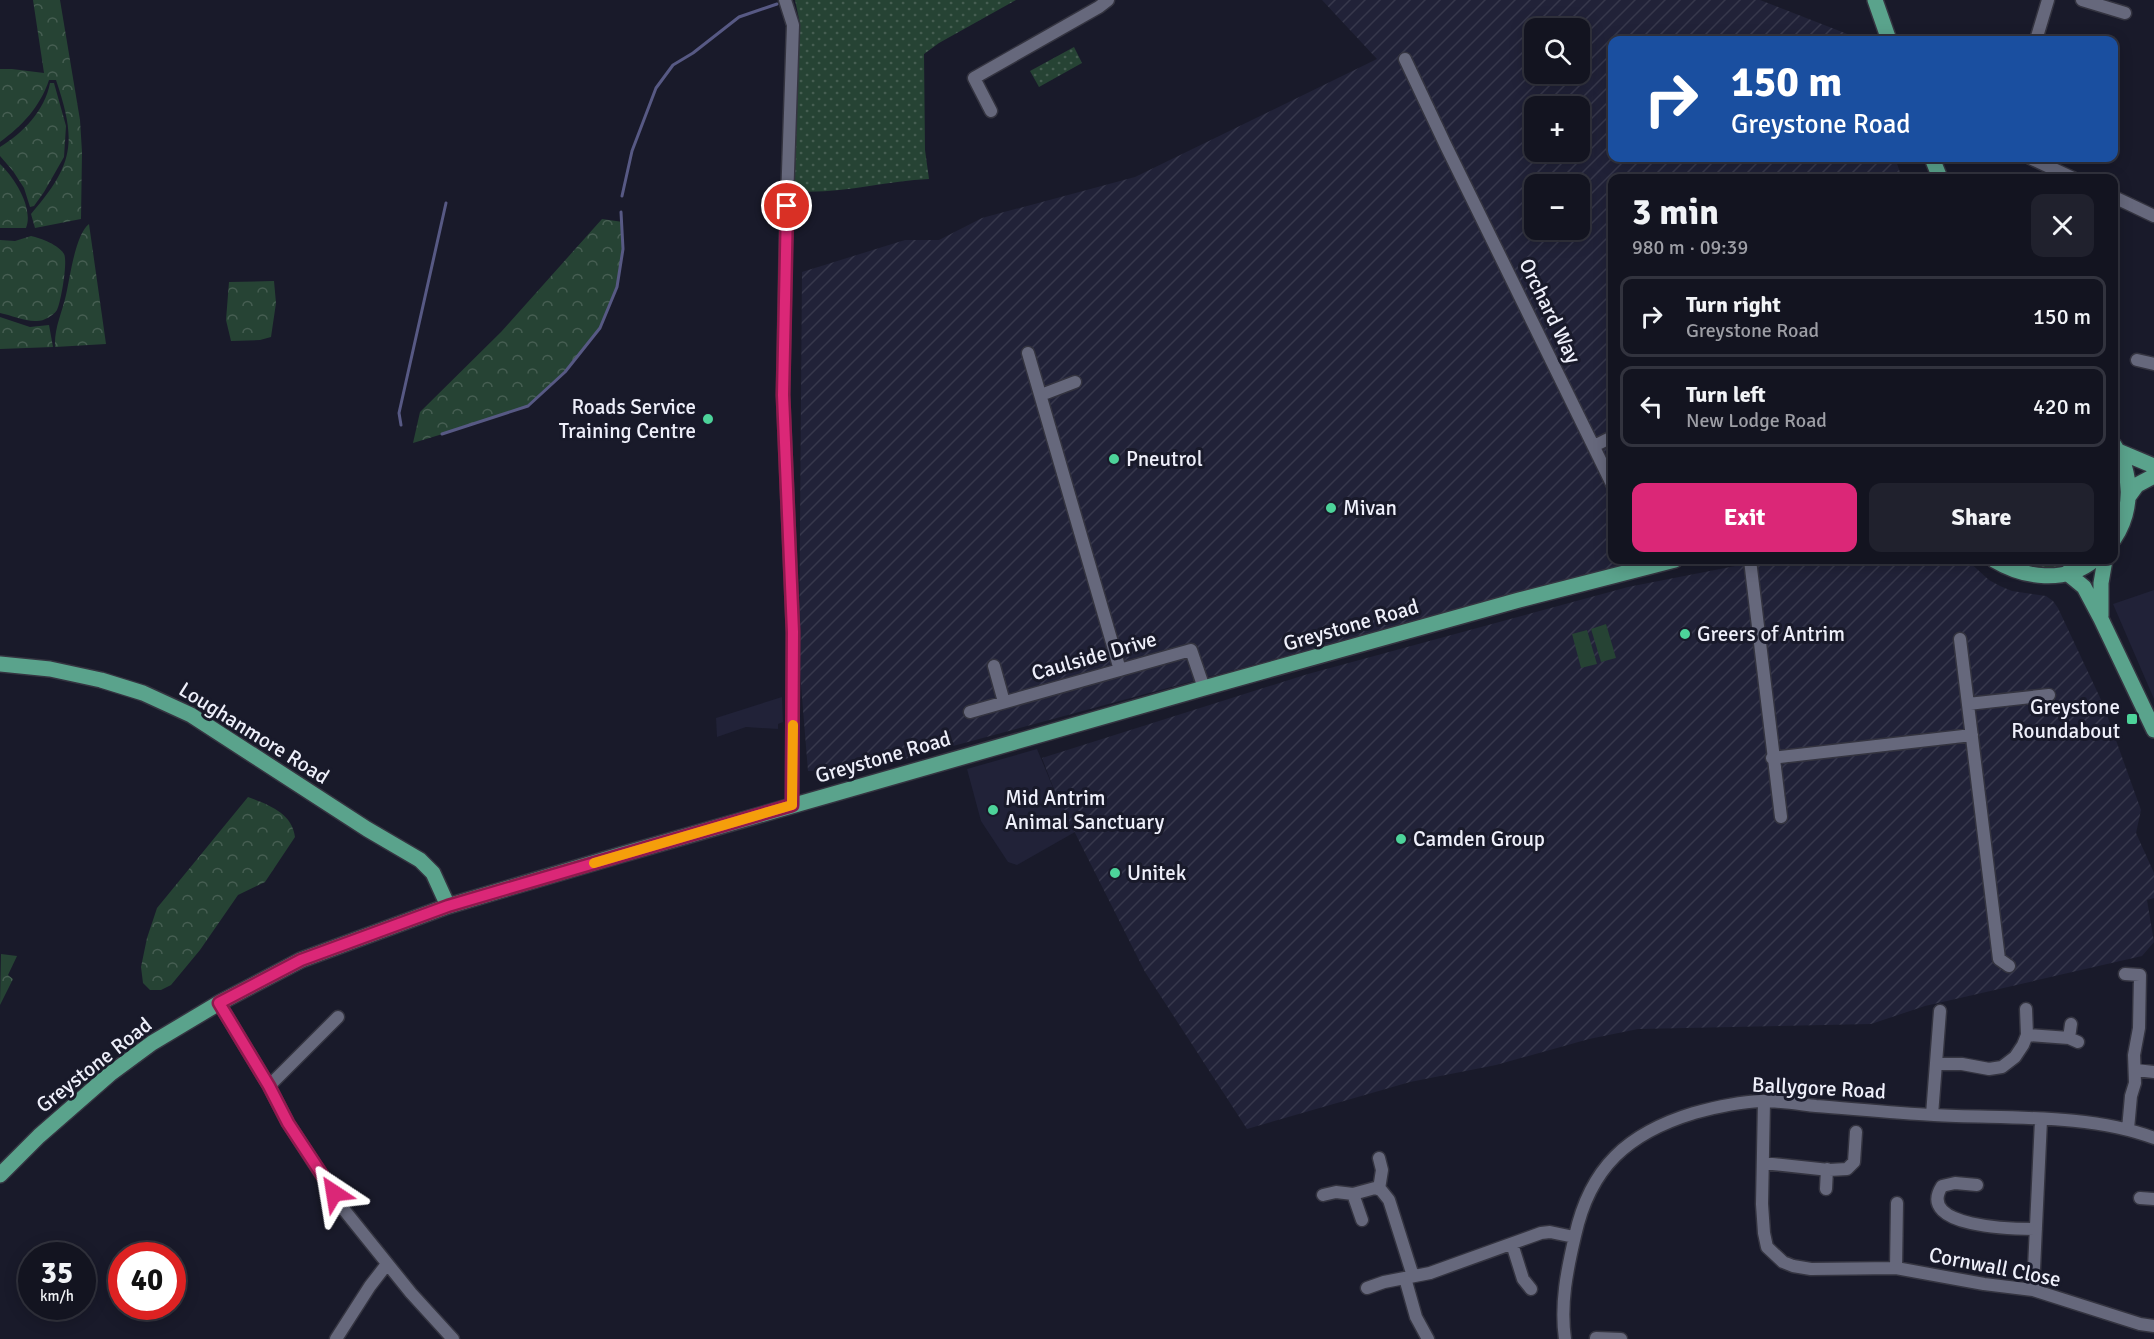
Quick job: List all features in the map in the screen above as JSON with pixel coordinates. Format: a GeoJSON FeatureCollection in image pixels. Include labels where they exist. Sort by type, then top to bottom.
{"type":"FeatureCollection","features":[{"type":"Feature","properties":{"kind":"main road"},"geometry":{"type":"LineString","coordinates":[[1875,0],[1888,36]]}},
{"type":"Feature","properties":{"kind":"main road"},"geometry":{"type":"LineString","coordinates":[[2118,449],[2154,466]]}},
{"type":"Feature","properties":{"kind":"main road"},"geometry":{"type":"LineString","coordinates":[[2118,453],[2126,472],[2128,496],[2126,515],[2118,531]]}},
{"type":"Feature","properties":{"kind":"main road"},"geometry":{"type":"LineString","coordinates":[[2128,496],[2137,485],[2154,476]]}},
{"type":"Feature","properties":{"kind":"main road","name":"Greystone Road"},"geometry":{"type":"LineString","coordinates":[[0,1175],[39,1136],[110,1074],[152,1043],[219,1003],[301,960],[448,906],[792,805],[1644,564]]}},
{"type":"Feature","properties":{"kind":"main road"},"geometry":{"type":"LineString","coordinates":[[2001,564],[2027,574],[2047,576],[2067,573],[2086,564]]}},
{"type":"Feature","properties":{"kind":"main road"},"geometry":{"type":"LineString","coordinates":[[2101,618],[2101,583],[2104,564]]}},
{"type":"Feature","properties":{"kind":"main road"},"geometry":{"type":"LineString","coordinates":[[2067,573],[2084,587],[2154,730]]}},
{"type":"Feature","properties":{"kind":"main road","name":"Loughanmore Road"},"geometry":{"type":"LineString","coordinates":[[0,664],[50,669],[101,680],[143,693],[191,715],[367,830],[420,860],[433,873],[448,906]]}},
{"type":"Feature","properties":{"kind":"main road","name":"Greystone Road"},"geometry":{"type":"LineString","coordinates":[[0,1183],[21,1155]]}},
{"type":"Feature","properties":{"kind":"street"},"geometry":{"type":"LineString","coordinates":[[785,0],[793,25],[785,254],[783,395],[793,632],[792,805]]}},
{"type":"Feature","properties":{"kind":"street"},"geometry":{"type":"LineString","coordinates":[[991,111],[974,78],[1108,0]]}},
{"type":"Feature","properties":{"kind":"street"},"geometry":{"type":"LineString","coordinates":[[2037,36],[2048,0]]}},
{"type":"Feature","properties":{"kind":"street"},"geometry":{"type":"LineString","coordinates":[[2082,0],[2125,13]]}},
{"type":"Feature","properties":{"kind":"street","name":"Orchard Way"},"geometry":{"type":"LineString","coordinates":[[1405,59],[1608,476]]}},
{"type":"Feature","properties":{"kind":"street"},"geometry":{"type":"LineString","coordinates":[[2039,162],[2064,174]]}},
{"type":"Feature","properties":{"kind":"street"},"geometry":{"type":"LineString","coordinates":[[2118,199],[2154,216]]}},
{"type":"Feature","properties":{"kind":"street"},"geometry":{"type":"LineString","coordinates":[[1028,353],[1120,670]]}},
{"type":"Feature","properties":{"kind":"street"},"geometry":{"type":"LineString","coordinates":[[2138,360],[2154,364]]}},
{"type":"Feature","properties":{"kind":"street"},"geometry":{"type":"LineString","coordinates":[[1041,395],[1075,382]]}},
{"type":"Feature","properties":{"kind":"street"},"geometry":{"type":"LineString","coordinates":[[1594,446],[1608,439]]}},
{"type":"Feature","properties":{"kind":"street"},"geometry":{"type":"LineString","coordinates":[[1749,564],[1781,816]]}},
{"type":"Feature","properties":{"kind":"street"},"geometry":{"type":"LineString","coordinates":[[1960,639],[1999,958],[2009,966]]}},
{"type":"Feature","properties":{"kind":"street","name":"Caulside Drive"},"geometry":{"type":"LineString","coordinates":[[970,712],[1191,650],[1204,688]]}},
{"type":"Feature","properties":{"kind":"street"},"geometry":{"type":"LineString","coordinates":[[994,666],[1004,702]]}},
{"type":"Feature","properties":{"kind":"street"},"geometry":{"type":"LineString","coordinates":[[1968,704],[2049,695]]}},
{"type":"Feature","properties":{"kind":"street"},"geometry":{"type":"LineString","coordinates":[[1772,758],[1972,735]]}},
{"type":"Feature","properties":{"kind":"street"},"geometry":{"type":"LineString","coordinates":[[2126,974],[2139,975],[2139,1028],[2134,1055],[2136,1070],[2128,1129]]}},
{"type":"Feature","properties":{"kind":"street"},"geometry":{"type":"LineString","coordinates":[[219,1003],[269,1086],[288,1123],[339,1201],[387,1264],[453,1339]]}},
{"type":"Feature","properties":{"kind":"street"},"geometry":{"type":"LineString","coordinates":[[1937,1064],[1989,1069],[2002,1066],[2015,1057],[2024,1045],[2027,1035],[2026,1009]]}},
{"type":"Feature","properties":{"kind":"street"},"geometry":{"type":"LineString","coordinates":[[1925,1018],[1940,1015],[1932,1115]]}},
{"type":"Feature","properties":{"kind":"street"},"geometry":{"type":"LineString","coordinates":[[269,1086],[338,1017]]}},
{"type":"Feature","properties":{"kind":"street"},"geometry":{"type":"LineString","coordinates":[[2027,1035],[2073,1040],[2071,1024]]}},
{"type":"Feature","properties":{"kind":"street"},"geometry":{"type":"LineString","coordinates":[[2136,1070],[2154,1072]]}},
{"type":"Feature","properties":{"kind":"street","name":"Ballygore Road"},"geometry":{"type":"LineString","coordinates":[[1565,1339],[1563,1307],[1567,1271],[1584,1204],[1596,1180],[1613,1158],[1631,1142],[1657,1127],[1684,1117],[1734,1104],[1764,1101],[1932,1115],[2082,1122],[2128,1129],[2154,1138]]}},
{"type":"Feature","properties":{"kind":"street","name":"Cornwall Close"},"geometry":{"type":"LineString","coordinates":[[1764,1101],[1762,1204],[1764,1233],[1767,1247],[1783,1262],[1801,1268],[1896,1268],[1984,1284],[2033,1290],[2154,1326]]}},
{"type":"Feature","properties":{"kind":"street"},"geometry":{"type":"LineString","coordinates":[[2033,1290],[2041,1120]]}},
{"type":"Feature","properties":{"kind":"street"},"geometry":{"type":"LineString","coordinates":[[1763,1164],[1847,1169],[1854,1162],[1856,1132]]}},
{"type":"Feature","properties":{"kind":"street"},"geometry":{"type":"LineString","coordinates":[[1379,1158],[1382,1170],[1379,1189]]}},
{"type":"Feature","properties":{"kind":"street"},"geometry":{"type":"LineString","coordinates":[[1826,1189],[1827,1169]]}},
{"type":"Feature","properties":{"kind":"street"},"geometry":{"type":"LineString","coordinates":[[1977,1185],[1955,1183],[1942,1186],[1939,1190],[1939,1198],[1943,1212],[1953,1218],[1976,1224],[2036,1230]]}},
{"type":"Feature","properties":{"kind":"street"},"geometry":{"type":"LineString","coordinates":[[1323,1195],[1336,1192],[1353,1194],[1369,1189],[1379,1189],[1384,1192],[1392,1207],[1416,1317],[1428,1339]]}},
{"type":"Feature","properties":{"kind":"street"},"geometry":{"type":"LineString","coordinates":[[1353,1194],[1362,1220]]}},
{"type":"Feature","properties":{"kind":"street"},"geometry":{"type":"LineString","coordinates":[[2140,1198],[2154,1199]]}},
{"type":"Feature","properties":{"kind":"street","name":"Cornwall Close"},"geometry":{"type":"LineString","coordinates":[[1896,1203],[1896,1268]]}},
{"type":"Feature","properties":{"kind":"street"},"geometry":{"type":"LineString","coordinates":[[1367,1288],[1430,1273],[1545,1232],[1574,1237]]}},
{"type":"Feature","properties":{"kind":"street"},"geometry":{"type":"LineString","coordinates":[[1512,1244],[1523,1279],[1531,1289]]}},
{"type":"Feature","properties":{"kind":"street"},"geometry":{"type":"LineString","coordinates":[[336,1339],[387,1264]]}},
{"type":"Feature","properties":{"kind":"street"},"geometry":{"type":"LineString","coordinates":[[1596,1338],[1621,1339]]}},
{"type":"Feature","properties":{"kind":"shaded area"},"geometry":{"type":"Polygon","coordinates":[[[1322,0],[1760,0],[1852,36],[1608,36],[1608,162],[1896,162],[1901,174],[1608,174],[1608,564],[1626,564],[864,770],[808,771],[799,660],[802,272],[905,240],[939,240],[982,218],[1135,177],[1377,59],[1322,0]]]}},
{"type":"Feature","properties":{"kind":"shaded area"},"geometry":{"type":"Polygon","coordinates":[[[1746,564],[1971,564],[1989,580],[2000,586],[2012,591],[2046,596],[2058,608],[2103,704],[2141,810],[2136,833],[2154,873],[2154,898],[2147,900],[2154,942],[2142,956],[1925,1006],[1871,1024],[1638,1029],[1589,1039],[1496,1065],[1410,1082],[1247,1129],[1145,972],[1057,797],[1042,758],[1308,674],[1628,587],[1746,564]]]}},
{"type":"Feature","properties":{"kind":"shaded area"},"geometry":{"type":"Polygon","coordinates":[[[2154,590],[2154,699],[2113,604],[2154,590]]]}},
{"type":"Feature","properties":{"kind":"shaded area"},"geometry":{"type":"Polygon","coordinates":[[[782,697],[783,722],[778,724],[778,729],[746,727],[717,737],[716,718],[782,697]]]}},
{"type":"Feature","properties":{"kind":"shaded area"},"geometry":{"type":"Polygon","coordinates":[[[1037,749],[1075,832],[1017,865],[1008,862],[981,821],[967,769],[1037,749]]]}},
{"type":"Feature","properties":{"kind":"green space"},"geometry":{"type":"Polygon","coordinates":[[[33,0],[60,0],[80,120],[82,152],[81,219],[35,228],[31,214],[56,181],[63,166],[69,136],[63,102],[56,80],[49,80],[41,99],[29,115],[0,142],[0,69],[44,73],[33,0]]]}},
{"type":"Feature","properties":{"kind":"green space"},"geometry":{"type":"Polygon","coordinates":[[[795,0],[1016,0],[939,43],[924,54],[925,150],[929,179],[826,191],[792,191],[800,24],[795,0]]]}},
{"type":"Feature","properties":{"kind":"green space"},"geometry":{"type":"Polygon","coordinates":[[[1074,47],[1082,63],[1039,87],[1030,71],[1074,47]]]}},
{"type":"Feature","properties":{"kind":"green space"},"geometry":{"type":"Polygon","coordinates":[[[50,83],[54,83],[66,126],[64,157],[44,192],[34,206],[30,207],[24,188],[0,156],[0,147],[32,120],[43,102],[50,83]]]}},
{"type":"Feature","properties":{"kind":"green space"},"geometry":{"type":"Polygon","coordinates":[[[0,164],[11,177],[25,202],[28,220],[26,228],[0,228],[0,164]]]}},
{"type":"Feature","properties":{"kind":"green space"},"geometry":{"type":"Polygon","coordinates":[[[602,219],[623,222],[623,249],[617,287],[600,328],[565,372],[528,406],[413,443],[420,412],[501,332],[602,219]]]}},
{"type":"Feature","properties":{"kind":"green space"},"geometry":{"type":"Polygon","coordinates":[[[89,224],[106,344],[55,347],[57,327],[71,268],[80,237],[89,224]]]}},
{"type":"Feature","properties":{"kind":"green space"},"geometry":{"type":"Polygon","coordinates":[[[31,236],[54,245],[62,251],[65,258],[57,310],[40,321],[0,313],[0,240],[15,241],[31,236]]]}},
{"type":"Feature","properties":{"kind":"green space"},"geometry":{"type":"Polygon","coordinates":[[[274,281],[276,303],[271,337],[260,340],[231,341],[226,320],[229,282],[274,281]]]}},
{"type":"Feature","properties":{"kind":"green space"},"geometry":{"type":"Polygon","coordinates":[[[0,317],[30,327],[49,325],[53,347],[0,349],[0,317]]]}},
{"type":"Feature","properties":{"kind":"green space"},"geometry":{"type":"Polygon","coordinates":[[[2118,473],[2122,493],[2118,515],[2118,473]]]}},
{"type":"Feature","properties":{"kind":"green space"},"geometry":{"type":"Polygon","coordinates":[[[2017,564],[2075,564],[2054,570],[2017,564]]]}},
{"type":"Feature","properties":{"kind":"green space"},"geometry":{"type":"Polygon","coordinates":[[[1606,624],[1616,658],[1601,662],[1591,629],[1606,624]]]}},
{"type":"Feature","properties":{"kind":"green space"},"geometry":{"type":"Polygon","coordinates":[[[1587,630],[1597,664],[1581,668],[1572,634],[1587,630]]]}},
{"type":"Feature","properties":{"kind":"green space"},"geometry":{"type":"Polygon","coordinates":[[[248,797],[271,807],[284,816],[293,829],[295,837],[265,882],[238,895],[200,950],[171,985],[161,990],[150,990],[143,983],[141,967],[157,908],[248,797]]]}},
{"type":"Feature","properties":{"kind":"green space"},"geometry":{"type":"Polygon","coordinates":[[[1,954],[17,956],[8,975],[13,979],[0,1005],[1,954]]]}},
{"type":"Feature","properties":{"kind":"waterway"},"geometry":{"type":"LineString","coordinates":[[622,196],[632,151],[656,88],[673,65],[693,53],[739,17],[777,4]]}},
{"type":"Feature","properties":{"kind":"waterway"},"geometry":{"type":"LineString","coordinates":[[401,425],[399,413],[446,203]]}},
{"type":"Feature","properties":{"kind":"waterway"},"geometry":{"type":"LineString","coordinates":[[442,434],[528,406],[565,372],[600,328],[617,287],[623,249],[621,212]]}},
{"type":"Feature","properties":{"kind":"slow traffic"},"geometry":{"type":"LineString","coordinates":[[594,863],[792,805],[793,725]]}},
{"type":"Feature","properties":{"kind":"place","name":"Roads Service Training Centre"},"geometry":{"type":"Point","coordinates":[708,419]}},
{"type":"Feature","properties":{"kind":"place","name":"Pneutrol"},"geometry":{"type":"Point","coordinates":[1114,459]}},
{"type":"Feature","properties":{"kind":"place","name":"Mivan"},"geometry":{"type":"Point","coordinates":[1331,508]}},
{"type":"Feature","properties":{"kind":"place","name":"Greers of Antrim"},"geometry":{"type":"Point","coordinates":[1685,634]}},
{"type":"Feature","properties":{"kind":"place","name":"Greystone Roundabout"},"geometry":{"type":"Point","coordinates":[2132,719]}},
{"type":"Feature","properties":{"kind":"place","name":"Mid Antrim Animal Sanctuary"},"geometry":{"type":"Point","coordinates":[993,810]}},
{"type":"Feature","properties":{"kind":"place","name":"Camden Group"},"geometry":{"type":"Point","coordinates":[1401,839]}},
{"type":"Feature","properties":{"kind":"place","name":"Unitek"},"geometry":{"type":"Point","coordinates":[1115,873]}},
{"type":"Feature","properties":{"kind":"route"},"geometry":{"type":"LineString","coordinates":[[334,1193],[288,1123],[269,1086],[219,1003],[301,960],[448,906],[792,805],[793,632],[783,395],[787,206]]}}]}
